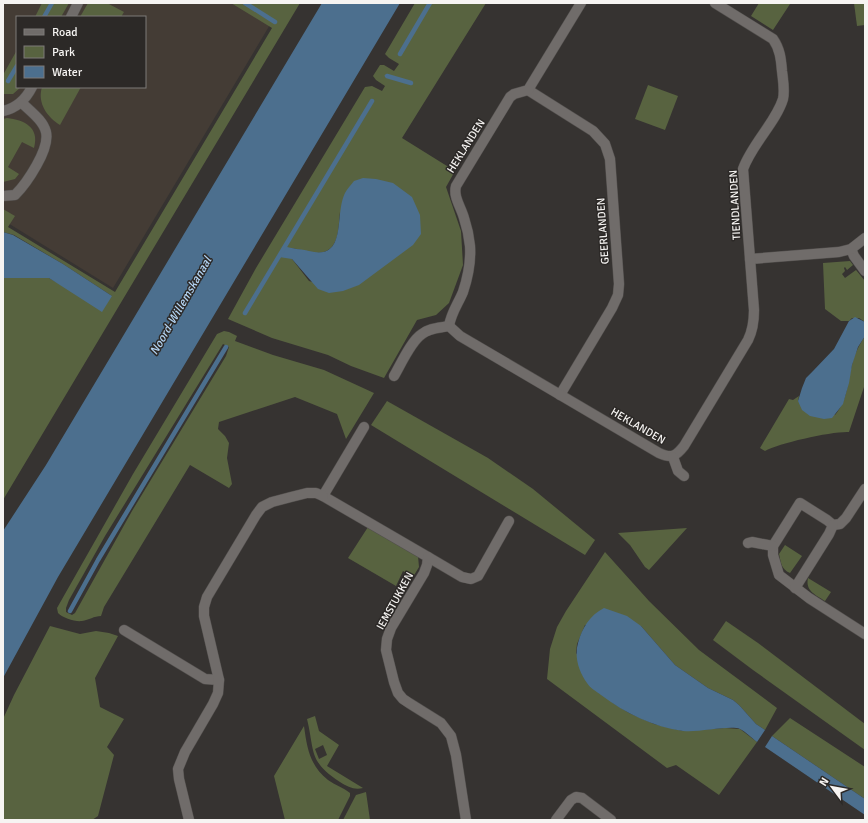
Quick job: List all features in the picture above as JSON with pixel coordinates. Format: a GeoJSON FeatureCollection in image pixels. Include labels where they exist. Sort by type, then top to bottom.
{"type":"FeatureCollection","features":[{"type":"Feature","properties":{"kind":"street"},"geometry":{"type":"LineString","coordinates":[[72,16],[78,3]]}},
{"type":"Feature","properties":{"kind":"street"},"geometry":{"type":"LineString","coordinates":[[528,90],[581,3]]}},
{"type":"Feature","properties":{"kind":"street","name":"TIENDLANDEN"},"geometry":{"type":"LineString","coordinates":[[715,3],[769,36],[778,46],[781,55],[784,88],[783,98],[779,108],[748,157],[744,169],[750,259]]}},
{"type":"Feature","properties":{"kind":"street"},"geometry":{"type":"LineString","coordinates":[[3,111],[13,108],[22,102],[28,96],[32,88]]}},
{"type":"Feature","properties":{"kind":"street","name":"HEKLANDEN"},"geometry":{"type":"LineString","coordinates":[[528,90],[514,94],[510,97],[456,186],[455,194],[465,220],[470,247],[469,266],[463,292],[454,310],[449,326],[460,336],[659,453],[665,456],[673,456],[679,453],[684,446],[752,331],[754,310],[750,259]]}},
{"type":"Feature","properties":{"kind":"street","name":"GEERLANDEN"},"geometry":{"type":"LineString","coordinates":[[528,90],[593,131],[605,144],[610,159],[619,284],[618,295],[612,308],[560,395]]}},
{"type":"Feature","properties":{"kind":"street"},"geometry":{"type":"LineString","coordinates":[[3,196],[15,195],[21,188],[44,149],[46,138],[45,130],[41,122],[22,102]]}},
{"type":"Feature","properties":{"kind":"street"},"geometry":{"type":"LineString","coordinates":[[750,259],[839,252],[851,249],[865,238]]}},
{"type":"Feature","properties":{"kind":"street"},"geometry":{"type":"LineString","coordinates":[[851,249],[865,271]]}},
{"type":"Feature","properties":{"kind":"street"},"geometry":{"type":"LineString","coordinates":[[394,376],[414,342],[422,334],[433,329],[449,326]]}},
{"type":"Feature","properties":{"kind":"street"},"geometry":{"type":"LineString","coordinates":[[323,496],[364,427]]}},
{"type":"Feature","properties":{"kind":"street","name":"HEKLANDEN"},"geometry":{"type":"LineString","coordinates":[[673,456],[678,471],[684,476]]}},
{"type":"Feature","properties":{"kind":"street"},"geometry":{"type":"LineString","coordinates":[[865,489],[846,518],[840,524],[833,525],[800,503],[773,546],[773,555],[779,575],[795,588],[865,634]]}},
{"type":"Feature","properties":{"kind":"street"},"geometry":{"type":"LineString","coordinates":[[189,820],[178,769],[185,752],[213,704],[218,693],[219,680],[204,616],[204,607],[207,597],[256,514],[262,507],[272,502],[307,493],[316,493],[462,577],[471,579],[478,576],[509,521]]}},
{"type":"Feature","properties":{"kind":"street"},"geometry":{"type":"LineString","coordinates":[[795,588],[829,534],[833,525]]}},
{"type":"Feature","properties":{"kind":"street"},"geometry":{"type":"LineString","coordinates":[[748,543],[752,542],[773,546]]}},
{"type":"Feature","properties":{"kind":"street","name":"IEMSTUKKEN"},"geometry":{"type":"LineString","coordinates":[[428,558],[424,573],[391,628],[387,639],[386,650],[394,682],[401,696],[409,703],[441,723],[451,736],[456,751],[466,820]]}},
{"type":"Feature","properties":{"kind":"street"},"geometry":{"type":"LineString","coordinates":[[124,630],[205,678],[219,680]]}},
{"type":"Feature","properties":{"kind":"street"},"geometry":{"type":"LineString","coordinates":[[556,820],[571,800],[576,797],[582,798],[608,819]]}},
{"type":"Feature","properties":{"kind":"shaded area"},"geometry":{"type":"Polygon","coordinates":[[[3,3],[283,3],[113,288],[3,220],[3,3]]]}},
{"type":"Feature","properties":{"kind":"green space"},"geometry":{"type":"Polygon","coordinates":[[[42,3],[69,3],[62,16],[36,16],[42,3]]]}},
{"type":"Feature","properties":{"kind":"green space"},"geometry":{"type":"Polygon","coordinates":[[[88,3],[107,3],[124,12],[122,16],[81,16],[88,3]]]}},
{"type":"Feature","properties":{"kind":"green space"},"geometry":{"type":"Polygon","coordinates":[[[231,3],[300,3],[3,500],[3,278],[49,278],[56,282],[112,296],[63,264],[14,235],[3,232],[3,209],[15,216],[8,227],[115,292],[272,28],[231,3]]]}},
{"type":"Feature","properties":{"kind":"green space"},"geometry":{"type":"Polygon","coordinates":[[[415,3],[486,3],[402,138],[455,171],[446,187],[461,231],[463,265],[449,303],[436,315],[417,320],[384,378],[351,366],[328,355],[272,338],[228,319],[256,268],[365,87],[372,86],[382,91],[385,86],[373,76],[380,65],[384,65],[394,71],[399,64],[385,54],[415,3]],[[340,212],[338,232],[334,245],[330,249],[324,252],[316,253],[290,248],[292,259],[309,281],[343,291],[340,212]]]}},
{"type":"Feature","properties":{"kind":"green space"},"geometry":{"type":"Polygon","coordinates":[[[759,3],[792,3],[773,30],[751,16],[759,3]]]}},
{"type":"Feature","properties":{"kind":"green space"},"geometry":{"type":"Polygon","coordinates":[[[854,3],[865,3],[865,25],[857,26],[854,3]]]}},
{"type":"Feature","properties":{"kind":"green space"},"geometry":{"type":"Polygon","coordinates":[[[16,52],[16,88],[20,88],[13,94],[3,94],[3,75],[16,52]]]}},
{"type":"Feature","properties":{"kind":"green space"},"geometry":{"type":"Polygon","coordinates":[[[648,85],[678,96],[665,130],[635,119],[648,85]]]}},
{"type":"Feature","properties":{"kind":"green space"},"geometry":{"type":"Polygon","coordinates":[[[42,88],[80,88],[60,125],[47,114],[44,109],[41,93],[42,88]]]}},
{"type":"Feature","properties":{"kind":"green space"},"geometry":{"type":"Polygon","coordinates":[[[7,118],[25,123],[29,126],[35,135],[35,141],[34,148],[22,142],[8,167],[19,174],[15,179],[3,182],[3,119],[7,118]]]}},
{"type":"Feature","properties":{"kind":"green space"},"geometry":{"type":"Polygon","coordinates":[[[850,261],[853,265],[847,270],[845,267],[845,271],[842,274],[845,278],[856,270],[865,281],[865,322],[859,318],[852,318],[849,321],[841,321],[825,309],[823,263],[850,261]]]}},
{"type":"Feature","properties":{"kind":"green space"},"geometry":{"type":"Polygon","coordinates":[[[224,331],[229,332],[237,336],[235,341],[273,355],[324,370],[374,393],[346,439],[337,414],[295,397],[219,422],[218,429],[229,443],[227,458],[232,484],[229,488],[190,465],[104,607],[101,616],[79,621],[66,618],[58,613],[57,608],[133,474],[217,334],[224,331]],[[223,344],[105,536],[69,600],[66,612],[72,615],[75,613],[132,511],[226,356],[229,347],[223,344]]]}},
{"type":"Feature","properties":{"kind":"green space"},"geometry":{"type":"Polygon","coordinates":[[[865,336],[865,384],[849,432],[831,433],[806,438],[765,451],[760,448],[789,399],[793,400],[799,396],[798,401],[835,415],[845,397],[854,358],[865,336]]]}},
{"type":"Feature","properties":{"kind":"green space"},"geometry":{"type":"Polygon","coordinates":[[[387,401],[488,458],[533,489],[595,540],[585,555],[371,425],[387,401]]]}},
{"type":"Feature","properties":{"kind":"green space"},"geometry":{"type":"Polygon","coordinates":[[[368,527],[418,556],[419,567],[413,577],[403,571],[396,586],[348,558],[368,527]]]}},
{"type":"Feature","properties":{"kind":"green space"},"geometry":{"type":"Polygon","coordinates":[[[687,528],[649,570],[645,567],[630,545],[618,533],[687,528]]]}},
{"type":"Feature","properties":{"kind":"green space"},"geometry":{"type":"Polygon","coordinates":[[[785,545],[802,556],[790,573],[783,568],[779,554],[785,545]]]}},
{"type":"Feature","properties":{"kind":"green space"},"geometry":{"type":"Polygon","coordinates":[[[605,552],[649,601],[699,650],[777,708],[765,730],[756,724],[733,700],[708,688],[675,665],[641,626],[585,625],[577,644],[576,653],[613,703],[629,713],[654,724],[683,731],[725,728],[740,729],[757,742],[719,795],[676,765],[667,768],[547,679],[550,649],[557,627],[605,552]]]}},
{"type":"Feature","properties":{"kind":"green space"},"geometry":{"type":"Polygon","coordinates":[[[808,578],[831,592],[825,601],[812,592],[808,586],[808,578]]]}},
{"type":"Feature","properties":{"kind":"green space"},"geometry":{"type":"Polygon","coordinates":[[[726,621],[758,643],[865,724],[865,750],[713,640],[726,621]]]}},
{"type":"Feature","properties":{"kind":"green space"},"geometry":{"type":"Polygon","coordinates":[[[50,626],[80,634],[96,631],[118,636],[95,678],[100,707],[124,719],[107,747],[114,755],[98,816],[92,820],[3,820],[3,719],[50,626]]]}},
{"type":"Feature","properties":{"kind":"green space"},"geometry":{"type":"Polygon","coordinates":[[[315,716],[319,731],[339,745],[327,766],[363,788],[351,788],[340,782],[322,768],[314,755],[307,719],[315,716]],[[323,745],[315,749],[319,759],[327,755],[323,745]]]}},
{"type":"Feature","properties":{"kind":"green space"},"geometry":{"type":"Polygon","coordinates":[[[790,718],[865,767],[865,799],[772,736],[790,718]]]}},
{"type":"Feature","properties":{"kind":"green space"},"geometry":{"type":"Polygon","coordinates":[[[304,726],[310,756],[317,769],[328,780],[350,793],[350,796],[338,820],[285,820],[274,776],[304,726]]]}},
{"type":"Feature","properties":{"kind":"green space"},"geometry":{"type":"Polygon","coordinates":[[[366,792],[370,820],[343,820],[356,795],[366,792]]]}},
{"type":"Feature","properties":{"kind":"water","name":"Noord-Willemskanaal"},"geometry":{"type":"Polygon","coordinates":[[[322,3],[400,3],[58,577],[3,678],[3,531],[46,465],[322,3]]]}},
{"type":"Feature","properties":{"kind":"water"},"geometry":{"type":"Polygon","coordinates":[[[363,178],[393,183],[412,197],[420,215],[421,234],[413,245],[359,285],[343,291],[329,293],[318,289],[292,259],[279,257],[284,246],[321,252],[330,249],[335,243],[338,234],[342,202],[345,193],[354,181],[363,178]]]}},
{"type":"Feature","properties":{"kind":"water"},"geometry":{"type":"Polygon","coordinates":[[[3,232],[13,235],[63,264],[112,296],[102,312],[49,278],[3,278],[3,232]]]}},
{"type":"Feature","properties":{"kind":"water"},"geometry":{"type":"Polygon","coordinates":[[[855,317],[865,322],[865,336],[858,347],[852,365],[843,404],[832,418],[824,419],[810,416],[802,410],[798,401],[806,378],[834,349],[849,321],[855,317]]]}},
{"type":"Feature","properties":{"kind":"water"},"geometry":{"type":"Polygon","coordinates":[[[604,608],[627,616],[641,626],[675,665],[708,688],[733,700],[739,705],[756,724],[765,730],[757,742],[747,733],[735,728],[683,731],[650,723],[620,708],[591,688],[584,679],[580,669],[577,659],[577,648],[587,622],[604,608]]]}},
{"type":"Feature","properties":{"kind":"water"},"geometry":{"type":"Polygon","coordinates":[[[772,736],[865,799],[865,815],[765,747],[772,736]]]}},
{"type":"Feature","properties":{"kind":"waterway"},"geometry":{"type":"LineString","coordinates":[[45,16],[52,3]]}},
{"type":"Feature","properties":{"kind":"waterway"},"geometry":{"type":"LineString","coordinates":[[245,3],[275,22]]}},
{"type":"Feature","properties":{"kind":"waterway"},"geometry":{"type":"LineString","coordinates":[[400,54],[430,3]]}},
{"type":"Feature","properties":{"kind":"waterway"},"geometry":{"type":"LineString","coordinates":[[8,81],[16,68]]}},
{"type":"Feature","properties":{"kind":"waterway"},"geometry":{"type":"LineString","coordinates":[[387,76],[411,83]]}},
{"type":"Feature","properties":{"kind":"waterway"},"geometry":{"type":"LineString","coordinates":[[245,313],[372,101]]}},
{"type":"Feature","properties":{"kind":"waterway"},"geometry":{"type":"LineString","coordinates":[[70,611],[98,560],[226,347]]}}]}
